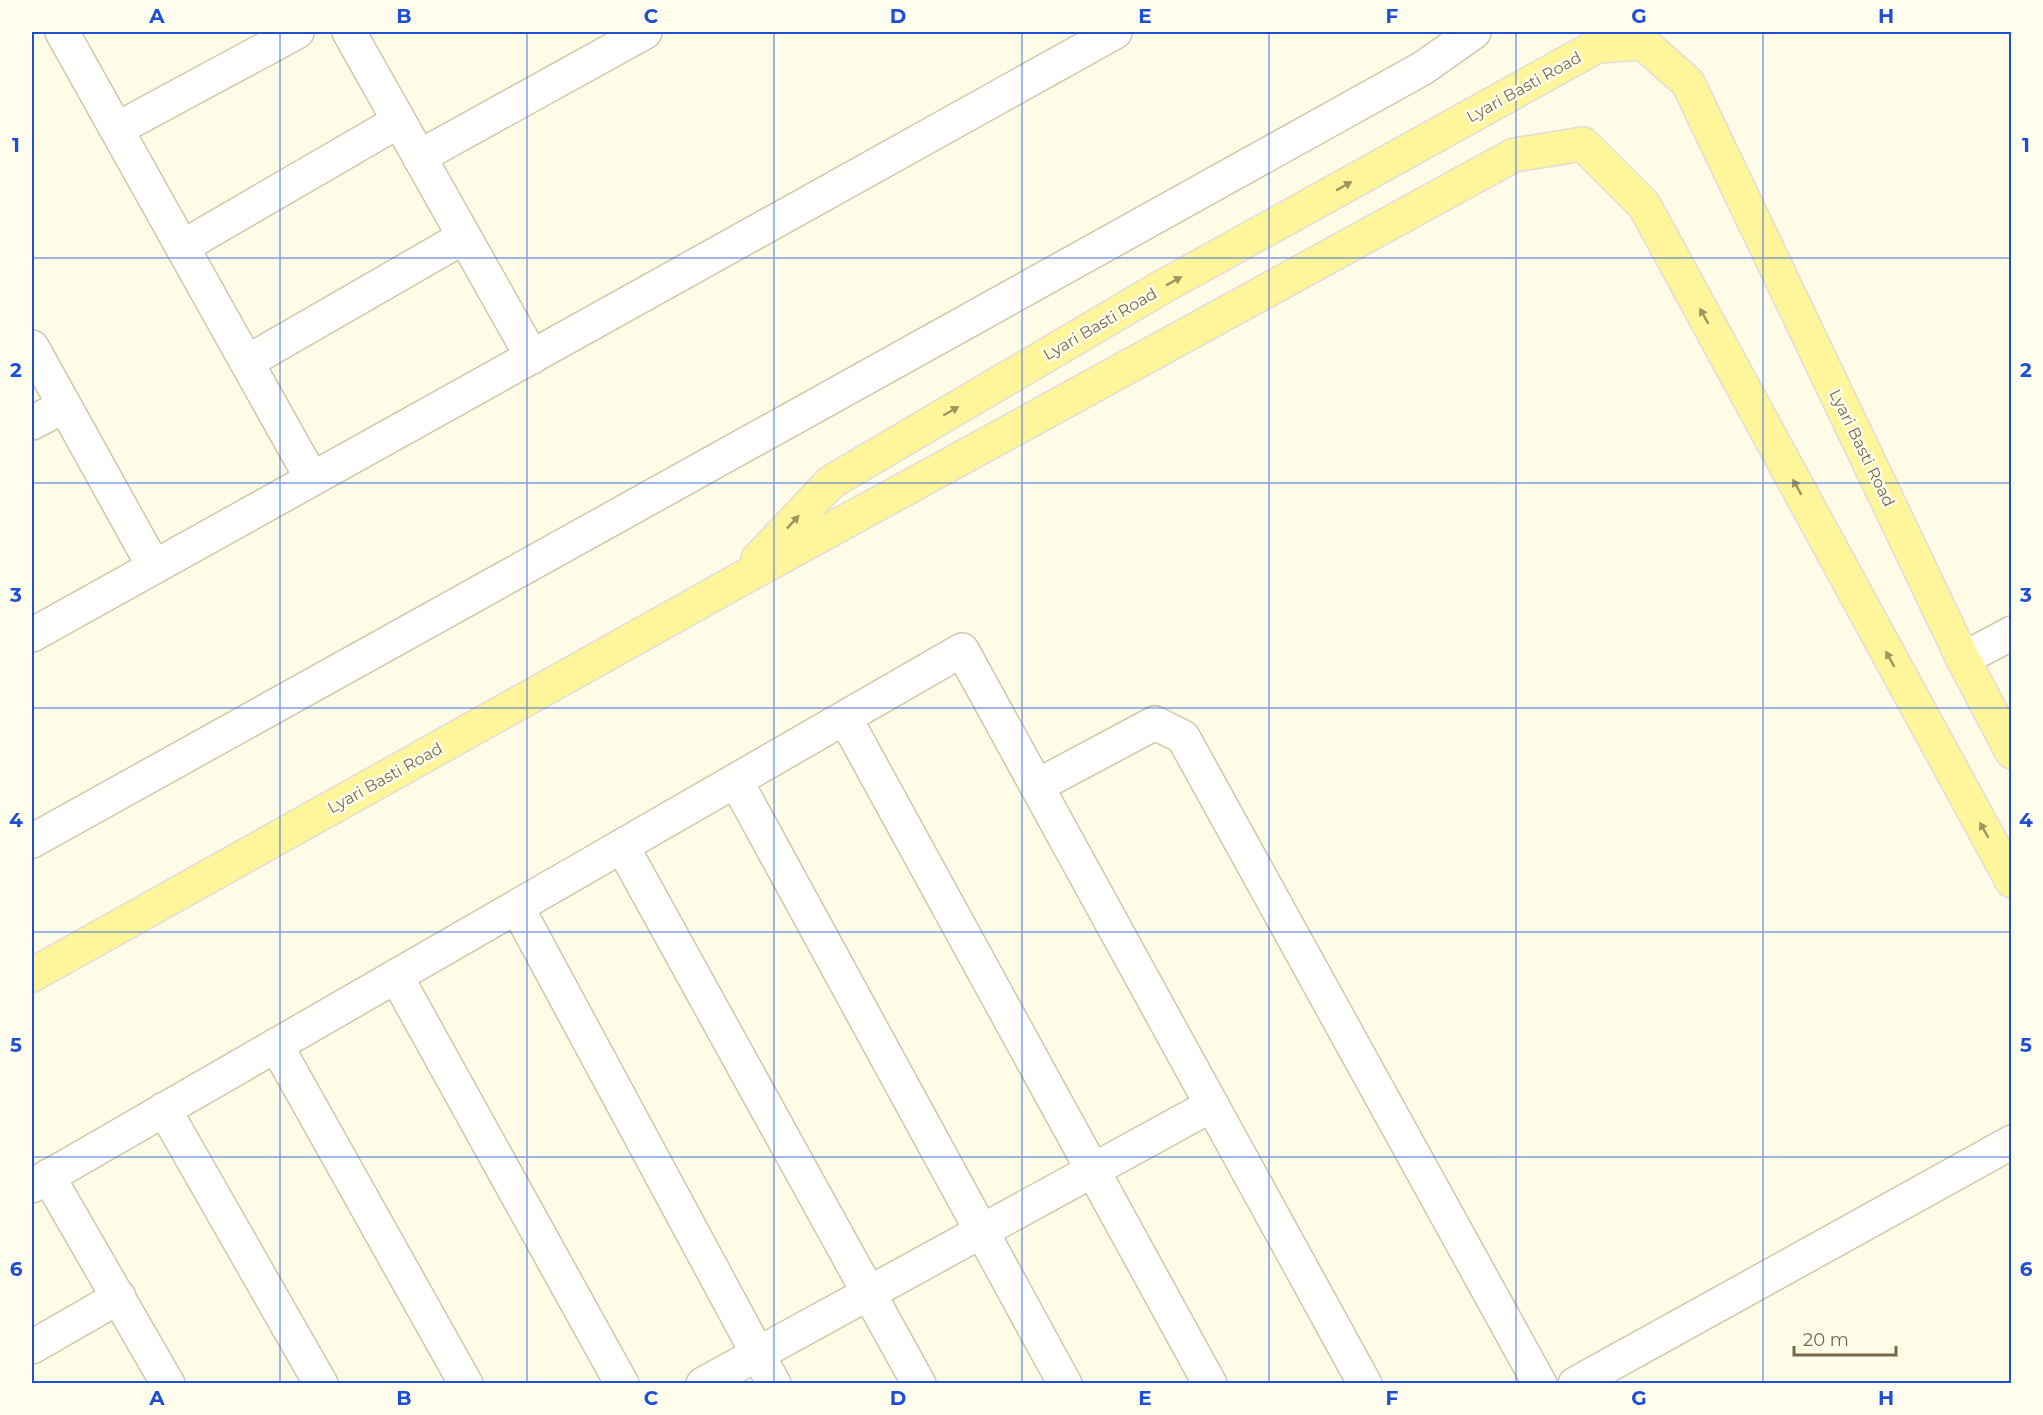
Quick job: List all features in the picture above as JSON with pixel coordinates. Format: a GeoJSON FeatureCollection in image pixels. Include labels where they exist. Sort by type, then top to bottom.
{"type":"FeatureCollection","features":[{"type":"Feature","properties":{"kind":"main road","name":"Lyari Basti Road"},"geometry":{"type":"LineString","coordinates":[[739,580],[831,482],[1157,290],[1595,39],[1643,43],[1688,83],[1963,659],[2012,752]]}},
{"type":"Feature","properties":{"kind":"main road","name":"Lyari Basti Road"},"geometry":{"type":"LineString","coordinates":[[32,975],[739,580],[1514,155],[1583,144],[1644,205],[2012,881]]}},
{"type":"Feature","properties":{"kind":"street"},"geometry":{"type":"LineString","coordinates":[[63,32],[312,479]]}},
{"type":"Feature","properties":{"kind":"street"},"geometry":{"type":"LineString","coordinates":[[117,129],[297,32]]}},
{"type":"Feature","properties":{"kind":"street"},"geometry":{"type":"LineString","coordinates":[[349,32],[532,357]]}},
{"type":"Feature","properties":{"kind":"street"},"geometry":{"type":"LineString","coordinates":[[419,157],[645,32]]}},
{"type":"Feature","properties":{"kind":"street"},"geometry":{"type":"LineString","coordinates":[[32,635],[1115,32]]}},
{"type":"Feature","properties":{"kind":"street"},"geometry":{"type":"LineString","coordinates":[[32,841],[1423,68],[1474,32]]}},
{"type":"Feature","properties":{"kind":"street"},"geometry":{"type":"LineString","coordinates":[[182,247],[399,121]]}},
{"type":"Feature","properties":{"kind":"street"},"geometry":{"type":"LineString","coordinates":[[247,362],[464,237]]}},
{"type":"Feature","properties":{"kind":"street"},"geometry":{"type":"LineString","coordinates":[[32,348],[154,567]]}},
{"type":"Feature","properties":{"kind":"street"},"geometry":{"type":"LineString","coordinates":[[32,423],[64,406]]}},
{"type":"Feature","properties":{"kind":"street"},"geometry":{"type":"LineString","coordinates":[[1963,659],[2012,633]]}},
{"type":"Feature","properties":{"kind":"street"},"geometry":{"type":"LineString","coordinates":[[168,1383],[119,1298],[40,1181],[962,650],[1365,1383]]}},
{"type":"Feature","properties":{"kind":"street"},"geometry":{"type":"LineString","coordinates":[[845,718],[1210,1383]]}},
{"type":"Feature","properties":{"kind":"street"},"geometry":{"type":"LineString","coordinates":[[1037,786],[1155,723],[1183,737],[1540,1383]]}},
{"type":"Feature","properties":{"kind":"street"},"geometry":{"type":"LineString","coordinates":[[736,781],[1065,1383]]}},
{"type":"Feature","properties":{"kind":"street"},"geometry":{"type":"LineString","coordinates":[[622,846],[919,1383]]}},
{"type":"Feature","properties":{"kind":"street"},"geometry":{"type":"LineString","coordinates":[[517,907],[774,1383]]}},
{"type":"Feature","properties":{"kind":"street"},"geometry":{"type":"LineString","coordinates":[[396,976],[622,1383]]}},
{"type":"Feature","properties":{"kind":"street"},"geometry":{"type":"LineString","coordinates":[[276,1045],[466,1383]]}},
{"type":"Feature","properties":{"kind":"street"},"geometry":{"type":"LineString","coordinates":[[703,1383],[1212,1105]]}},
{"type":"Feature","properties":{"kind":"street"},"geometry":{"type":"LineString","coordinates":[[164,1109],[321,1383]]}},
{"type":"Feature","properties":{"kind":"street"},"geometry":{"type":"LineString","coordinates":[[1575,1383],[2012,1142]]}},
{"type":"Feature","properties":{"kind":"street"},"geometry":{"type":"LineString","coordinates":[[32,1347],[119,1298]]}}]}
